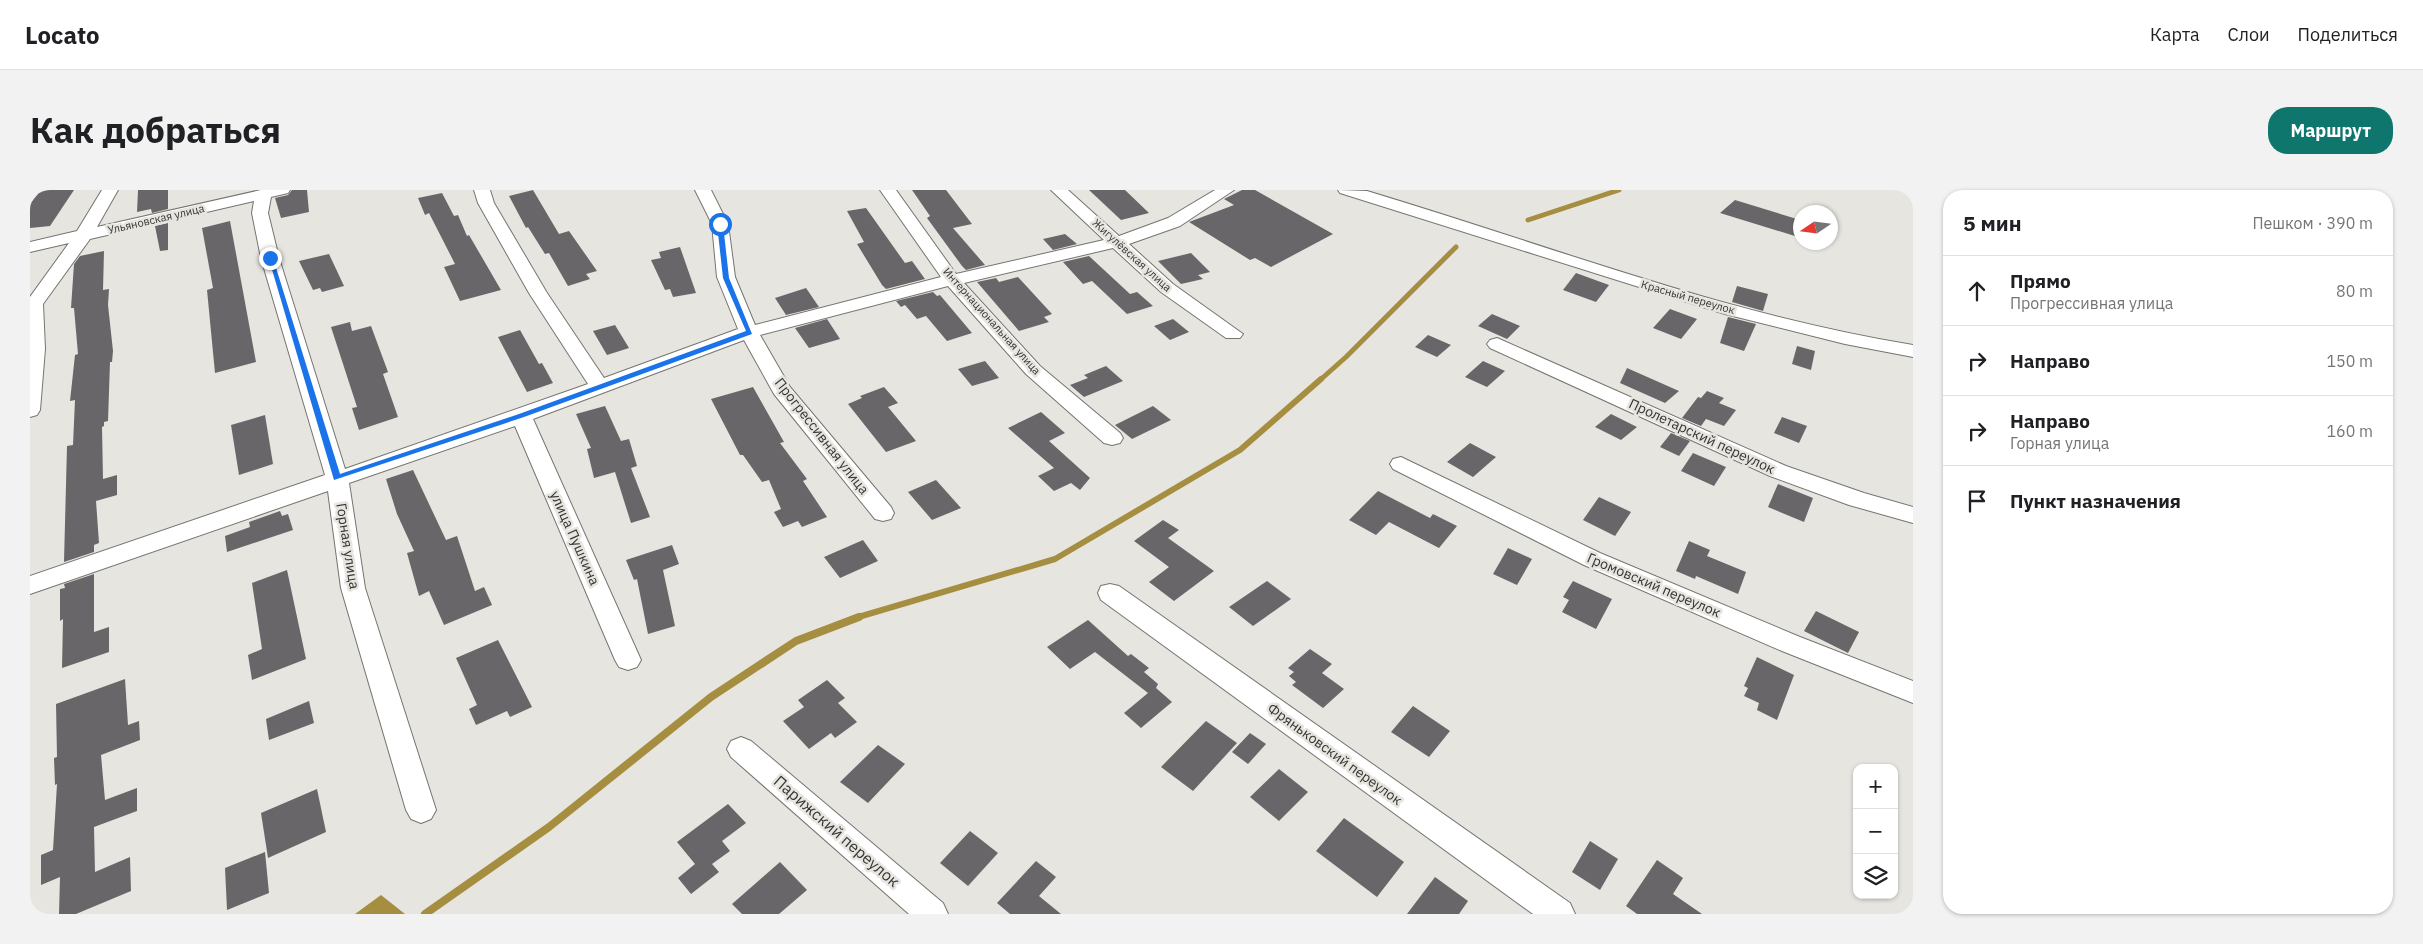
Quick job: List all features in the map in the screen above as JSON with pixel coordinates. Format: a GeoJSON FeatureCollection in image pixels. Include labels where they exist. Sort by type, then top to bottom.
{"type":"FeatureCollection","features":[{"type":"Feature","properties":{"kind":"street"},"geometry":{"type":"LineString","coordinates":[[30,410],[35,348],[34,304],[83,236],[110,190]]}},
{"type":"Feature","properties":{"kind":"street"},"geometry":{"type":"LineString","coordinates":[[482,190],[486,203],[538,294],[600,387]]}},
{"type":"Feature","properties":{"kind":"street","name":"Прогрессивная улица"},"geometry":{"type":"LineString","coordinates":[[703,190],[720,224],[726,278],[749,332],[782,390],[883,513]]}},
{"type":"Feature","properties":{"kind":"street","name":"Интернациональная улица"},"geometry":{"type":"LineString","coordinates":[[888,190],[952,280],[1034,370],[1112,438]]}},
{"type":"Feature","properties":{"kind":"street","name":"Жигулёвская улица"},"geometry":{"type":"LineString","coordinates":[[1059,190],[1167,288],[1233,334]]}},
{"type":"Feature","properties":{"kind":"street"},"geometry":{"type":"LineString","coordinates":[[30,585],[522,416],[749,332],[952,280],[1118,242],[1174,222],[1226,190]]}},
{"type":"Feature","properties":{"kind":"street","name":"Красный переулок"},"geometry":{"type":"LineString","coordinates":[[1346,190],[1388,196],[1466,228],[1640,284],[1793,327],[1878,346],[1913,351]]}},
{"type":"Feature","properties":{"kind":"street","name":"Ульяновская улица"},"geometry":{"type":"LineString","coordinates":[[30,247],[273,192]]}},
{"type":"Feature","properties":{"kind":"street","name":"Горная улица"},"geometry":{"type":"LineString","coordinates":[[273,192],[260,213],[270,258],[337,478],[353,588],[422,810]]}},
{"type":"Feature","properties":{"kind":"street","name":"Пролетарский переулок"},"geometry":{"type":"LineString","coordinates":[[1496,344],[1778,471],[1856,499],[1913,515]]}},
{"type":"Feature","properties":{"kind":"street","name":"улица Пушкина"},"geometry":{"type":"LineString","coordinates":[[522,416],[628,660]]}},
{"type":"Feature","properties":{"kind":"street","name":"Громовский переулок"},"geometry":{"type":"LineString","coordinates":[[1402,464],[1592,559],[1791,644],[1913,692]]}},
{"type":"Feature","properties":{"kind":"street","name":"Фряньковский переулок"},"geometry":{"type":"LineString","coordinates":[[1110,593],[1559,914]]}},
{"type":"Feature","properties":{"kind":"street","name":"Парижский переулок"},"geometry":{"type":"LineString","coordinates":[[741,749],[932,914]]}},
{"type":"Feature","properties":{"kind":"shaded area"},"geometry":{"type":"Polygon","coordinates":[[[381,895],[405,914],[355,914],[381,895]]]}},
{"type":"Feature","properties":{"kind":"building"},"geometry":{"type":"Polygon","coordinates":[[[41,190],[74,190],[50,226],[30,228],[30,204],[41,190]]]}},
{"type":"Feature","properties":{"kind":"building"},"geometry":{"type":"Polygon","coordinates":[[[138,190],[168,190],[168,209],[152,213],[151,209],[137,212],[138,190]]]}},
{"type":"Feature","properties":{"kind":"building"},"geometry":{"type":"Polygon","coordinates":[[[292,190],[307,190],[309,212],[281,218],[275,198],[288,195],[292,190]]]}},
{"type":"Feature","properties":{"kind":"building"},"geometry":{"type":"Polygon","coordinates":[[[533,190],[559,234],[569,231],[597,271],[586,274],[590,279],[568,286],[549,253],[545,254],[528,227],[526,228],[509,196],[533,190]]]}},
{"type":"Feature","properties":{"kind":"building"},"geometry":{"type":"Polygon","coordinates":[[[912,190],[946,190],[972,224],[953,228],[985,265],[966,270],[962,266],[927,218],[930,216],[912,190]]]}},
{"type":"Feature","properties":{"kind":"building"},"geometry":{"type":"Polygon","coordinates":[[[1089,190],[1125,190],[1149,213],[1121,220],[1089,190]]]}},
{"type":"Feature","properties":{"kind":"building"},"geometry":{"type":"Polygon","coordinates":[[[1242,190],[1255,190],[1333,234],[1271,267],[1255,258],[1250,260],[1189,222],[1234,205],[1224,199],[1242,190]]]}},
{"type":"Feature","properties":{"kind":"building"},"geometry":{"type":"Polygon","coordinates":[[[442,193],[454,216],[458,215],[467,236],[469,235],[501,290],[460,301],[444,267],[455,264],[429,213],[425,215],[418,198],[442,193]]]}},
{"type":"Feature","properties":{"kind":"building"},"geometry":{"type":"Polygon","coordinates":[[[1735,200],[1793,218],[1793,235],[1720,213],[1735,200]]]}},
{"type":"Feature","properties":{"kind":"building"},"geometry":{"type":"Polygon","coordinates":[[[866,208],[905,263],[912,261],[925,279],[886,289],[882,285],[857,244],[864,242],[847,211],[866,208]]]}},
{"type":"Feature","properties":{"kind":"building"},"geometry":{"type":"Polygon","coordinates":[[[230,221],[256,362],[215,373],[207,290],[213,288],[202,228],[230,221]]]}},
{"type":"Feature","properties":{"kind":"building"},"geometry":{"type":"Polygon","coordinates":[[[168,223],[168,250],[160,251],[155,226],[168,223]]]}},
{"type":"Feature","properties":{"kind":"building"},"geometry":{"type":"Polygon","coordinates":[[[1065,234],[1077,244],[1053,250],[1043,239],[1065,234]]]}},
{"type":"Feature","properties":{"kind":"building"},"geometry":{"type":"Polygon","coordinates":[[[680,247],[696,293],[673,297],[670,289],[665,290],[651,260],[661,258],[659,252],[680,247]]]}},
{"type":"Feature","properties":{"kind":"building"},"geometry":{"type":"Polygon","coordinates":[[[104,251],[103,290],[109,289],[108,305],[113,351],[112,362],[110,362],[108,421],[104,422],[102,427],[103,479],[117,475],[117,495],[96,501],[99,543],[94,545],[94,552],[64,562],[67,446],[73,445],[75,400],[70,401],[75,355],[78,354],[74,308],[71,308],[74,264],[80,256],[104,251]]]}},
{"type":"Feature","properties":{"kind":"building"},"geometry":{"type":"Polygon","coordinates":[[[1191,253],[1210,272],[1198,275],[1203,279],[1181,284],[1158,261],[1191,253]]]}},
{"type":"Feature","properties":{"kind":"building"},"geometry":{"type":"Polygon","coordinates":[[[329,254],[344,286],[322,292],[320,288],[313,290],[299,261],[329,254]]]}},
{"type":"Feature","properties":{"kind":"building"},"geometry":{"type":"Polygon","coordinates":[[[1089,256],[1130,294],[1137,292],[1153,306],[1127,314],[1092,281],[1083,284],[1063,262],[1089,256]]]}},
{"type":"Feature","properties":{"kind":"building"},"geometry":{"type":"Polygon","coordinates":[[[1576,273],[1609,285],[1596,302],[1563,290],[1576,273]]]}},
{"type":"Feature","properties":{"kind":"building"},"geometry":{"type":"Polygon","coordinates":[[[1018,277],[1052,314],[1044,317],[1049,322],[1019,331],[977,282],[996,278],[999,282],[1018,277]]]}},
{"type":"Feature","properties":{"kind":"building"},"geometry":{"type":"Polygon","coordinates":[[[1737,286],[1768,294],[1763,311],[1732,302],[1737,286]]]}},
{"type":"Feature","properties":{"kind":"building"},"geometry":{"type":"Polygon","coordinates":[[[806,288],[819,307],[786,315],[775,298],[806,288]]]}},
{"type":"Feature","properties":{"kind":"building"},"geometry":{"type":"Polygon","coordinates":[[[933,292],[937,296],[940,295],[972,333],[947,341],[926,316],[917,319],[905,305],[901,307],[896,301],[933,292]]]}},
{"type":"Feature","properties":{"kind":"building"},"geometry":{"type":"Polygon","coordinates":[[[1670,309],[1697,319],[1681,339],[1653,328],[1670,309]]]}},
{"type":"Feature","properties":{"kind":"building"},"geometry":{"type":"Polygon","coordinates":[[[1492,314],[1520,326],[1507,339],[1478,326],[1492,314]]]}},
{"type":"Feature","properties":{"kind":"building"},"geometry":{"type":"Polygon","coordinates":[[[1728,317],[1756,324],[1744,351],[1720,343],[1728,317]]]}},
{"type":"Feature","properties":{"kind":"building"},"geometry":{"type":"Polygon","coordinates":[[[827,319],[840,339],[809,348],[795,328],[827,319]]]}},
{"type":"Feature","properties":{"kind":"building"},"geometry":{"type":"Polygon","coordinates":[[[1173,319],[1189,332],[1170,340],[1154,326],[1173,319]]]}},
{"type":"Feature","properties":{"kind":"building"},"geometry":{"type":"Polygon","coordinates":[[[350,322],[352,331],[371,326],[388,372],[383,374],[398,417],[359,430],[352,408],[357,407],[331,327],[350,322]]]}},
{"type":"Feature","properties":{"kind":"building"},"geometry":{"type":"Polygon","coordinates":[[[615,325],[629,348],[607,355],[593,331],[615,325]]]}},
{"type":"Feature","properties":{"kind":"building"},"geometry":{"type":"Polygon","coordinates":[[[520,330],[539,364],[542,363],[553,383],[527,392],[498,337],[520,330]]]}},
{"type":"Feature","properties":{"kind":"building"},"geometry":{"type":"Polygon","coordinates":[[[1428,335],[1451,345],[1437,357],[1415,347],[1428,335]]]}},
{"type":"Feature","properties":{"kind":"building"},"geometry":{"type":"Polygon","coordinates":[[[1797,346],[1815,351],[1811,370],[1792,364],[1797,346]]]}},
{"type":"Feature","properties":{"kind":"building"},"geometry":{"type":"Polygon","coordinates":[[[985,361],[999,378],[972,386],[958,369],[985,361]]]}},
{"type":"Feature","properties":{"kind":"building"},"geometry":{"type":"Polygon","coordinates":[[[1483,361],[1505,371],[1487,387],[1465,377],[1483,361]]]}},
{"type":"Feature","properties":{"kind":"building"},"geometry":{"type":"Polygon","coordinates":[[[1106,366],[1123,381],[1084,397],[1070,385],[1088,378],[1084,375],[1106,366]]]}},
{"type":"Feature","properties":{"kind":"building"},"geometry":{"type":"Polygon","coordinates":[[[1627,368],[1679,391],[1665,403],[1620,383],[1627,368]]]}},
{"type":"Feature","properties":{"kind":"building"},"geometry":{"type":"Polygon","coordinates":[[[753,387],[784,442],[780,443],[807,479],[803,481],[827,517],[802,527],[798,521],[783,527],[774,512],[781,509],[769,480],[762,482],[743,455],[740,455],[711,399],[753,387]]]}},
{"type":"Feature","properties":{"kind":"building"},"geometry":{"type":"Polygon","coordinates":[[[884,387],[898,403],[888,407],[916,441],[886,452],[848,404],[862,398],[860,396],[884,387]]]}},
{"type":"Feature","properties":{"kind":"building"},"geometry":{"type":"Polygon","coordinates":[[[1707,391],[1724,398],[1719,403],[1736,410],[1724,426],[1706,419],[1701,426],[1682,418],[1698,397],[1701,398],[1707,391]]]}},
{"type":"Feature","properties":{"kind":"building"},"geometry":{"type":"Polygon","coordinates":[[[605,406],[621,441],[629,439],[637,466],[631,468],[650,517],[631,523],[615,472],[594,478],[587,449],[591,448],[576,414],[605,406]]]}},
{"type":"Feature","properties":{"kind":"building"},"geometry":{"type":"Polygon","coordinates":[[[1153,406],[1171,420],[1132,439],[1115,425],[1153,406]]]}},
{"type":"Feature","properties":{"kind":"building"},"geometry":{"type":"Polygon","coordinates":[[[1041,412],[1065,433],[1049,441],[1090,478],[1080,490],[1071,483],[1054,491],[1038,476],[1054,468],[1008,428],[1041,412]]]}},
{"type":"Feature","properties":{"kind":"building"},"geometry":{"type":"Polygon","coordinates":[[[1611,414],[1637,427],[1621,440],[1595,427],[1611,414]]]}},
{"type":"Feature","properties":{"kind":"building"},"geometry":{"type":"Polygon","coordinates":[[[265,415],[273,464],[239,475],[231,425],[265,415]]]}},
{"type":"Feature","properties":{"kind":"building"},"geometry":{"type":"Polygon","coordinates":[[[1782,417],[1807,426],[1799,443],[1774,433],[1782,417]]]}},
{"type":"Feature","properties":{"kind":"building"},"geometry":{"type":"Polygon","coordinates":[[[1671,433],[1690,441],[1679,456],[1660,447],[1671,433]]]}},
{"type":"Feature","properties":{"kind":"building"},"geometry":{"type":"Polygon","coordinates":[[[1470,443],[1496,457],[1473,477],[1447,462],[1470,443]]]}},
{"type":"Feature","properties":{"kind":"building"},"geometry":{"type":"Polygon","coordinates":[[[1693,453],[1726,467],[1714,486],[1681,471],[1693,453]]]}},
{"type":"Feature","properties":{"kind":"building"},"geometry":{"type":"Polygon","coordinates":[[[413,470],[446,540],[457,536],[475,591],[484,587],[492,605],[444,625],[429,591],[419,596],[407,553],[414,551],[397,514],[386,479],[413,470]]]}},
{"type":"Feature","properties":{"kind":"building"},"geometry":{"type":"Polygon","coordinates":[[[936,480],[961,508],[932,520],[908,492],[936,480]]]}},
{"type":"Feature","properties":{"kind":"building"},"geometry":{"type":"Polygon","coordinates":[[[1778,484],[1813,498],[1804,522],[1768,507],[1778,484]]]}},
{"type":"Feature","properties":{"kind":"building"},"geometry":{"type":"Polygon","coordinates":[[[1378,491],[1430,518],[1433,514],[1457,526],[1439,548],[1389,522],[1376,535],[1349,520],[1378,491]]]}},
{"type":"Feature","properties":{"kind":"building"},"geometry":{"type":"Polygon","coordinates":[[[1599,497],[1631,512],[1615,536],[1583,520],[1599,497]]]}},
{"type":"Feature","properties":{"kind":"building"},"geometry":{"type":"Polygon","coordinates":[[[280,511],[282,516],[288,514],[293,530],[227,552],[225,536],[250,527],[249,522],[280,511]]]}},
{"type":"Feature","properties":{"kind":"building"},"geometry":{"type":"Polygon","coordinates":[[[1163,520],[1179,530],[1168,538],[1214,571],[1174,601],[1149,582],[1169,567],[1134,541],[1163,520]]]}},
{"type":"Feature","properties":{"kind":"building"},"geometry":{"type":"Polygon","coordinates":[[[863,540],[878,561],[840,578],[824,557],[863,540]]]}},
{"type":"Feature","properties":{"kind":"building"},"geometry":{"type":"Polygon","coordinates":[[[1689,541],[1710,550],[1707,556],[1746,572],[1738,594],[1696,576],[1695,579],[1676,571],[1689,541]]]}},
{"type":"Feature","properties":{"kind":"building"},"geometry":{"type":"Polygon","coordinates":[[[672,545],[679,564],[663,570],[675,626],[648,634],[637,579],[634,580],[626,560],[672,545]]]}},
{"type":"Feature","properties":{"kind":"building"},"geometry":{"type":"Polygon","coordinates":[[[1508,548],[1532,559],[1517,585],[1493,574],[1508,548]]]}},
{"type":"Feature","properties":{"kind":"building"},"geometry":{"type":"Polygon","coordinates":[[[287,570],[306,659],[252,680],[248,655],[262,649],[252,583],[287,570]]]}},
{"type":"Feature","properties":{"kind":"building"},"geometry":{"type":"Polygon","coordinates":[[[94,574],[94,632],[109,627],[109,652],[62,668],[63,619],[60,621],[60,589],[65,588],[64,584],[94,574]]]}},
{"type":"Feature","properties":{"kind":"building"},"geometry":{"type":"Polygon","coordinates":[[[1267,581],[1291,599],[1253,626],[1229,607],[1267,581]]]}},
{"type":"Feature","properties":{"kind":"building"},"geometry":{"type":"Polygon","coordinates":[[[1573,581],[1612,599],[1596,629],[1562,612],[1569,600],[1563,597],[1573,581]]]}},
{"type":"Feature","properties":{"kind":"building"},"geometry":{"type":"Polygon","coordinates":[[[1816,611],[1859,632],[1848,653],[1804,631],[1816,611]]]}},
{"type":"Feature","properties":{"kind":"building"},"geometry":{"type":"Polygon","coordinates":[[[1088,620],[1128,656],[1131,654],[1149,668],[1144,672],[1158,684],[1156,688],[1172,702],[1141,728],[1124,713],[1148,693],[1095,652],[1070,669],[1047,647],[1088,620]]]}},
{"type":"Feature","properties":{"kind":"building"},"geometry":{"type":"Polygon","coordinates":[[[498,640],[532,707],[510,717],[507,711],[476,725],[469,709],[477,705],[456,658],[498,640]]]}},
{"type":"Feature","properties":{"kind":"building"},"geometry":{"type":"Polygon","coordinates":[[[1310,649],[1332,664],[1322,673],[1344,689],[1323,708],[1292,685],[1296,682],[1289,676],[1294,672],[1288,668],[1310,649]]]}},
{"type":"Feature","properties":{"kind":"building"},"geometry":{"type":"Polygon","coordinates":[[[1757,657],[1794,675],[1777,720],[1757,710],[1759,703],[1744,696],[1748,688],[1744,686],[1757,657]]]}},
{"type":"Feature","properties":{"kind":"building"},"geometry":{"type":"Polygon","coordinates":[[[125,679],[128,725],[139,721],[140,740],[101,755],[105,800],[137,788],[137,811],[94,827],[95,872],[130,857],[131,891],[76,914],[59,914],[60,877],[41,885],[41,855],[53,850],[57,784],[55,785],[54,758],[57,757],[56,704],[125,679]]]}},
{"type":"Feature","properties":{"kind":"building"},"geometry":{"type":"Polygon","coordinates":[[[827,680],[845,698],[838,703],[857,722],[835,738],[831,733],[809,749],[783,721],[804,707],[798,700],[827,680]]]}},
{"type":"Feature","properties":{"kind":"building"},"geometry":{"type":"Polygon","coordinates":[[[309,701],[314,723],[269,740],[266,719],[309,701]]]}},
{"type":"Feature","properties":{"kind":"building"},"geometry":{"type":"Polygon","coordinates":[[[1413,706],[1450,731],[1429,757],[1391,732],[1413,706]]]}},
{"type":"Feature","properties":{"kind":"building"},"geometry":{"type":"Polygon","coordinates":[[[1206,721],[1237,743],[1193,791],[1161,767],[1206,721]]]}},
{"type":"Feature","properties":{"kind":"building"},"geometry":{"type":"Polygon","coordinates":[[[1250,733],[1266,744],[1248,764],[1232,752],[1250,733]]]}},
{"type":"Feature","properties":{"kind":"building"},"geometry":{"type":"Polygon","coordinates":[[[878,745],[905,764],[868,803],[840,782],[878,745]]]}},
{"type":"Feature","properties":{"kind":"building"},"geometry":{"type":"Polygon","coordinates":[[[1279,769],[1308,792],[1279,821],[1250,797],[1279,769]]]}},
{"type":"Feature","properties":{"kind":"building"},"geometry":{"type":"Polygon","coordinates":[[[317,789],[326,832],[268,858],[261,813],[317,789]]]}},
{"type":"Feature","properties":{"kind":"building"},"geometry":{"type":"Polygon","coordinates":[[[728,804],[746,823],[722,841],[730,851],[712,864],[719,872],[691,894],[678,878],[695,864],[677,842],[728,804]]]}},
{"type":"Feature","properties":{"kind":"building"},"geometry":{"type":"Polygon","coordinates":[[[1344,818],[1404,862],[1377,897],[1316,851],[1344,818]]]}},
{"type":"Feature","properties":{"kind":"building"},"geometry":{"type":"Polygon","coordinates":[[[970,831],[998,853],[968,886],[940,863],[970,831]]]}},
{"type":"Feature","properties":{"kind":"building"},"geometry":{"type":"Polygon","coordinates":[[[1590,841],[1618,859],[1600,890],[1572,872],[1590,841]]]}},
{"type":"Feature","properties":{"kind":"building"},"geometry":{"type":"Polygon","coordinates":[[[265,852],[269,893],[227,910],[225,868],[265,852]]]}},
{"type":"Feature","properties":{"kind":"building"},"geometry":{"type":"Polygon","coordinates":[[[1657,860],[1683,878],[1673,894],[1702,914],[1637,914],[1626,906],[1657,860]]]}},
{"type":"Feature","properties":{"kind":"building"},"geometry":{"type":"Polygon","coordinates":[[[1036,861],[1056,877],[1039,896],[1061,914],[1010,914],[997,903],[1036,861]]]}},
{"type":"Feature","properties":{"kind":"building"},"geometry":{"type":"Polygon","coordinates":[[[780,862],[807,890],[779,914],[742,914],[732,904],[780,862]]]}},
{"type":"Feature","properties":{"kind":"building"},"geometry":{"type":"Polygon","coordinates":[[[1435,877],[1468,901],[1459,914],[1407,914],[1435,877]]]}},
{"type":"Feature","properties":{"kind":"waterway"},"geometry":{"type":"LineString","coordinates":[[1528,220],[1619,190]]}},
{"type":"Feature","properties":{"kind":"waterway"},"geometry":{"type":"LineString","coordinates":[[1319,381],[1346,357],[1456,247]]}},
{"type":"Feature","properties":{"kind":"waterway"},"geometry":{"type":"LineString","coordinates":[[855,618],[1055,559],[1240,450],[1321,379]]}},
{"type":"Feature","properties":{"kind":"waterway"},"geometry":{"type":"LineString","coordinates":[[425,914],[549,827],[711,697],[796,641],[859,617]]}},
{"type":"Feature","properties":{"kind":"route"},"geometry":{"type":"LineString","coordinates":[[270,258],[337,478],[522,416],[749,332],[726,278],[720,224]]}}]}
